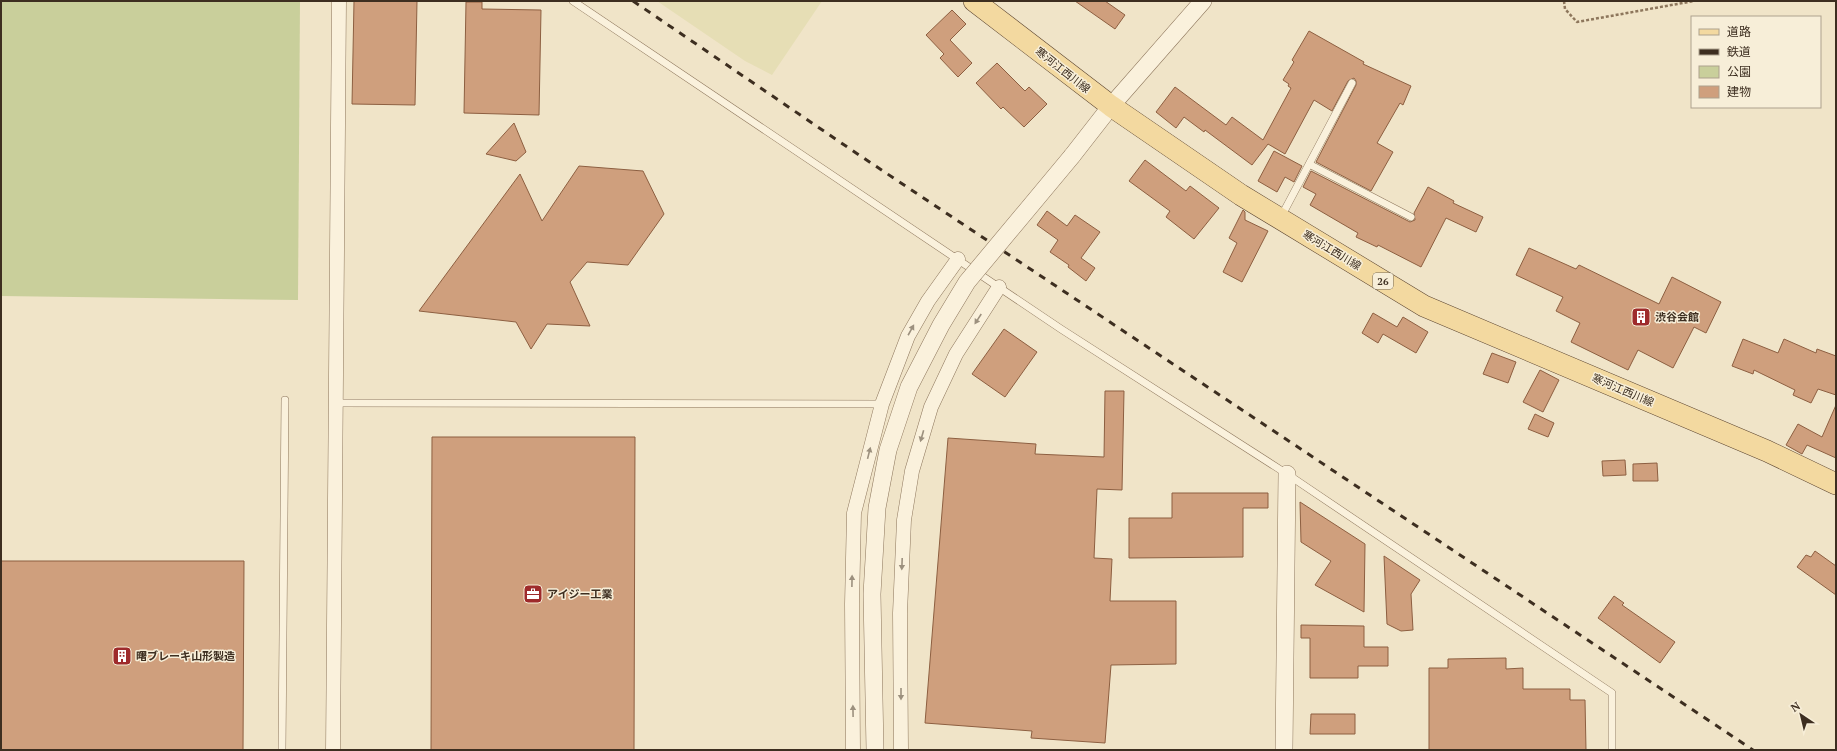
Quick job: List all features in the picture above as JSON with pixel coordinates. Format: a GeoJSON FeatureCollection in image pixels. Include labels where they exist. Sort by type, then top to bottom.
{"type":"FeatureCollection","features":[{"type":"Feature","properties":{"kind":"main road","name":"寒河江西川線"},"geometry":{"type":"LineString","coordinates":[[974,1],[1111,106],[1241,195],[1424,306],[1767,451],[1836,484]]}},
{"type":"Feature","properties":{"kind":"street"},"geometry":{"type":"LineString","coordinates":[[333,750],[339,1]]}},
{"type":"Feature","properties":{"kind":"street"},"geometry":{"type":"LineString","coordinates":[[875,750],[872,594],[877,508],[888,450],[909,387],[941,325],[967,282],[1072,156],[1111,106],[1203,1]]}},
{"type":"Feature","properties":{"kind":"street"},"geometry":{"type":"LineString","coordinates":[[853,750],[852,604],[854,513],[882,404],[908,336],[928,301],[958,259]]}},
{"type":"Feature","properties":{"kind":"street"},"geometry":{"type":"LineString","coordinates":[[901,750],[900,613],[904,520],[912,471],[931,407],[956,354],[999,286]]}},
{"type":"Feature","properties":{"kind":"street"},"geometry":{"type":"LineString","coordinates":[[1284,750],[1287,474]]}},
{"type":"Feature","properties":{"kind":"lane"},"geometry":{"type":"LineString","coordinates":[[573,1],[1061,328],[1287,474],[1612,694],[1612,750]]}},
{"type":"Feature","properties":{"kind":"lane"},"geometry":{"type":"LineString","coordinates":[[1280,218],[1352,83]]}},
{"type":"Feature","properties":{"kind":"lane"},"geometry":{"type":"LineString","coordinates":[[1309,164],[1411,217]]}},
{"type":"Feature","properties":{"kind":"lane"},"geometry":{"type":"LineString","coordinates":[[282,750],[285,400]]}},
{"type":"Feature","properties":{"kind":"lane"},"geometry":{"type":"LineString","coordinates":[[335,403],[882,404]]}},
{"type":"Feature","properties":{"kind":"path"},"geometry":{"type":"LineString","coordinates":[[1564,1],[1564,9],[1577,22],[1694,1]]}},
{"type":"Feature","properties":{"kind":"shaded area"},"geometry":{"type":"Polygon","coordinates":[[[657,1],[822,1],[772,75],[745,61],[657,1]]]}},
{"type":"Feature","properties":{"kind":"green space"},"geometry":{"type":"Polygon","coordinates":[[[1,1],[300,1],[298,300],[1,296],[1,1]]]}},
{"type":"Feature","properties":{"kind":"building"},"geometry":{"type":"Polygon","coordinates":[[[354,1],[417,1],[415,105],[352,104],[354,1]]]}},
{"type":"Feature","properties":{"kind":"building"},"geometry":{"type":"Polygon","coordinates":[[[1075,1],[1105,1],[1125,15],[1115,29],[1075,1]]]}},
{"type":"Feature","properties":{"kind":"building"},"geometry":{"type":"Polygon","coordinates":[[[466,2],[482,2],[482,9],[541,10],[539,115],[464,113],[466,2]]]}},
{"type":"Feature","properties":{"kind":"building"},"geometry":{"type":"Polygon","coordinates":[[[952,10],[966,24],[950,40],[972,63],[958,77],[940,58],[944,54],[926,35],[952,10]]]}},
{"type":"Feature","properties":{"kind":"building"},"geometry":{"type":"Polygon","coordinates":[[[1309,31],[1364,62],[1363,64],[1411,86],[1403,105],[1400,103],[1377,143],[1393,152],[1371,191],[1316,162],[1356,85],[1354,78],[1348,81],[1332,111],[1314,100],[1285,154],[1268,144],[1252,165],[1205,130],[1204,132],[1184,117],[1176,128],[1156,112],[1175,87],[1226,125],[1232,117],[1263,140],[1291,88],[1288,86],[1289,84],[1283,80],[1294,62],[1292,60],[1309,31]]]}},
{"type":"Feature","properties":{"kind":"building"},"geometry":{"type":"Polygon","coordinates":[[[997,63],[1025,91],[1029,87],[1047,104],[1024,127],[1003,107],[1001,109],[976,83],[997,63]]]}},
{"type":"Feature","properties":{"kind":"building"},"geometry":{"type":"Polygon","coordinates":[[[514,123],[526,152],[516,161],[486,154],[514,123]]]}},
{"type":"Feature","properties":{"kind":"building"},"geometry":{"type":"Polygon","coordinates":[[[1274,151],[1302,166],[1294,182],[1285,177],[1277,192],[1258,181],[1274,151]]]}},
{"type":"Feature","properties":{"kind":"building"},"geometry":{"type":"Polygon","coordinates":[[[1145,160],[1186,191],[1190,186],[1219,208],[1194,239],[1166,217],[1170,211],[1129,181],[1145,160]]]}},
{"type":"Feature","properties":{"kind":"building"},"geometry":{"type":"Polygon","coordinates":[[[579,166],[643,171],[664,214],[628,265],[587,262],[570,282],[590,326],[547,324],[531,349],[516,322],[419,311],[520,174],[542,221],[579,166]]]}},
{"type":"Feature","properties":{"kind":"building"},"geometry":{"type":"Polygon","coordinates":[[[1311,171],[1410,222],[1415,220],[1414,213],[1428,187],[1454,201],[1453,203],[1483,217],[1476,232],[1446,218],[1421,267],[1378,245],[1377,247],[1356,237],[1358,233],[1310,205],[1316,194],[1303,187],[1311,171]]]}},
{"type":"Feature","properties":{"kind":"building"},"geometry":{"type":"Polygon","coordinates":[[[1243,210],[1245,212],[1245,220],[1268,231],[1242,282],[1223,272],[1237,243],[1229,238],[1243,210]]]}},
{"type":"Feature","properties":{"kind":"building"},"geometry":{"type":"Polygon","coordinates":[[[1047,211],[1067,226],[1075,215],[1100,232],[1081,258],[1095,268],[1086,281],[1068,267],[1069,265],[1050,252],[1058,240],[1037,225],[1047,211]]]}},
{"type":"Feature","properties":{"kind":"building","name":"渋谷会館"},"geometry":{"type":"Polygon","coordinates":[[[1529,248],[1576,269],[1579,265],[1659,304],[1672,277],[1721,302],[1706,333],[1694,327],[1673,368],[1638,350],[1628,370],[1571,342],[1580,323],[1556,311],[1563,297],[1516,275],[1529,248]]]}},
{"type":"Feature","properties":{"kind":"building"},"geometry":{"type":"Polygon","coordinates":[[[1373,313],[1397,327],[1403,317],[1428,332],[1416,353],[1383,334],[1378,343],[1362,333],[1373,313]]]}},
{"type":"Feature","properties":{"kind":"building"},"geometry":{"type":"Polygon","coordinates":[[[1004,329],[1037,352],[1005,397],[972,374],[1004,329]]]}},
{"type":"Feature","properties":{"kind":"building"},"geometry":{"type":"Polygon","coordinates":[[[1743,339],[1778,353],[1784,339],[1816,353],[1817,349],[1836,356],[1836,395],[1818,389],[1811,403],[1793,395],[1795,390],[1754,370],[1753,374],[1732,366],[1743,339]]]}},
{"type":"Feature","properties":{"kind":"building"},"geometry":{"type":"Polygon","coordinates":[[[1492,353],[1516,362],[1508,383],[1483,374],[1492,353]]]}},
{"type":"Feature","properties":{"kind":"building"},"geometry":{"type":"Polygon","coordinates":[[[1540,370],[1559,380],[1543,412],[1523,402],[1540,370]]]}},
{"type":"Feature","properties":{"kind":"building"},"geometry":{"type":"Polygon","coordinates":[[[1105,391],[1124,391],[1122,490],[1097,489],[1094,558],[1112,559],[1110,601],[1176,601],[1176,664],[1111,665],[1105,743],[1031,738],[1032,731],[925,723],[948,438],[1036,444],[1035,454],[1104,457],[1105,391]]]}},
{"type":"Feature","properties":{"kind":"building"},"geometry":{"type":"Polygon","coordinates":[[[1836,405],[1836,458],[1807,445],[1802,454],[1786,445],[1798,424],[1822,437],[1836,405]]]}},
{"type":"Feature","properties":{"kind":"building"},"geometry":{"type":"Polygon","coordinates":[[[1535,414],[1554,423],[1548,437],[1528,429],[1535,414]]]}},
{"type":"Feature","properties":{"kind":"building","name":"アイジー工業"},"geometry":{"type":"Polygon","coordinates":[[[432,437],[635,437],[634,750],[431,750],[432,437]]]}},
{"type":"Feature","properties":{"kind":"building"},"geometry":{"type":"Polygon","coordinates":[[[1625,460],[1626,475],[1603,476],[1602,461],[1625,460]]]}},
{"type":"Feature","properties":{"kind":"building"},"geometry":{"type":"Polygon","coordinates":[[[1657,463],[1658,481],[1633,481],[1633,464],[1657,463]]]}},
{"type":"Feature","properties":{"kind":"building"},"geometry":{"type":"Polygon","coordinates":[[[1172,493],[1268,493],[1268,508],[1243,508],[1243,557],[1129,558],[1129,518],[1172,518],[1172,493]]]}},
{"type":"Feature","properties":{"kind":"building"},"geometry":{"type":"Polygon","coordinates":[[[1300,502],[1365,544],[1364,612],[1315,585],[1331,561],[1301,542],[1300,502]]]}},
{"type":"Feature","properties":{"kind":"building"},"geometry":{"type":"Polygon","coordinates":[[[1815,551],[1836,566],[1836,595],[1797,567],[1806,555],[1811,557],[1815,551]]]}},
{"type":"Feature","properties":{"kind":"building"},"geometry":{"type":"Polygon","coordinates":[[[1384,556],[1420,580],[1411,594],[1413,630],[1401,631],[1387,624],[1384,556]]]}},
{"type":"Feature","properties":{"kind":"building","name":"曙ブレーキ山形製造"},"geometry":{"type":"Polygon","coordinates":[[[1,561],[244,561],[243,750],[1,750],[1,561]]]}},
{"type":"Feature","properties":{"kind":"building"},"geometry":{"type":"Polygon","coordinates":[[[1614,596],[1624,603],[1622,605],[1675,642],[1660,663],[1598,618],[1614,596]]]}},
{"type":"Feature","properties":{"kind":"building"},"geometry":{"type":"Polygon","coordinates":[[[1301,625],[1364,626],[1364,647],[1388,647],[1388,666],[1358,666],[1358,678],[1310,678],[1310,638],[1301,638],[1301,625]]]}},
{"type":"Feature","properties":{"kind":"building"},"geometry":{"type":"Polygon","coordinates":[[[1506,658],[1506,669],[1523,668],[1523,689],[1570,689],[1570,700],[1585,700],[1586,750],[1429,750],[1429,668],[1448,668],[1448,659],[1506,658]]]}},
{"type":"Feature","properties":{"kind":"building"},"geometry":{"type":"Polygon","coordinates":[[[1311,714],[1355,714],[1355,734],[1310,734],[1311,714]]]}},
{"type":"Feature","properties":{"kind":"railway"},"geometry":{"type":"LineString","coordinates":[[633,1],[859,155],[1753,750]]}},
{"type":"Feature","properties":{"kind":"place","name":"渋谷会館"},"geometry":{"type":"Point","coordinates":[1641,317]}},
{"type":"Feature","properties":{"kind":"place","name":"アイジー工業"},"geometry":{"type":"Point","coordinates":[533,594]}},
{"type":"Feature","properties":{"kind":"place","name":"曙ブレーキ山形製造"},"geometry":{"type":"Point","coordinates":[122,656]}}]}
